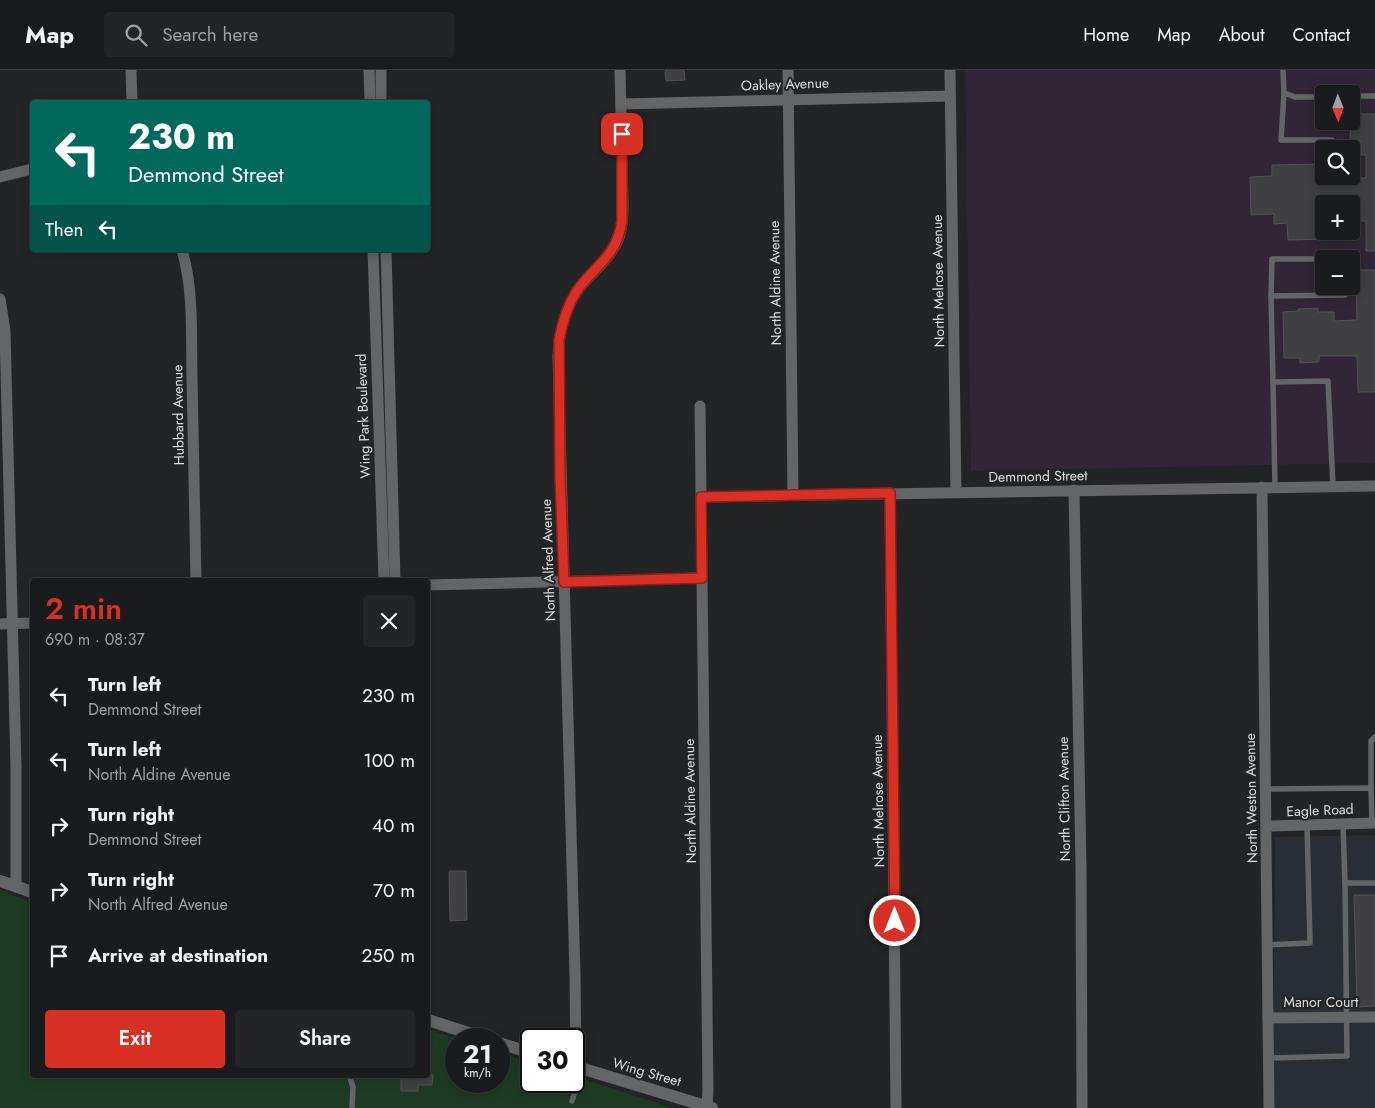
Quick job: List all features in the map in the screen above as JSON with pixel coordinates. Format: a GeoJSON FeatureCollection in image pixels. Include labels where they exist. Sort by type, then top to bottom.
{"type":"FeatureCollection","features":[{"type":"Feature","properties":{"kind":"street"},"geometry":{"type":"LineString","coordinates":[[131,70],[132,100]]}},
{"type":"Feature","properties":{"kind":"street"},"geometry":{"type":"LineString","coordinates":[[369,70],[370,100]]}},
{"type":"Feature","properties":{"kind":"street"},"geometry":{"type":"LineString","coordinates":[[381,70],[381,100]]}},
{"type":"Feature","properties":{"kind":"street","name":"North Alfred Avenue"},"geometry":{"type":"LineString","coordinates":[[576,1028],[560,458],[559,340],[569,305],[576,292],[610,253],[620,234],[623,204],[620,70]]}},
{"type":"Feature","properties":{"kind":"street","name":"North Aldine Avenue"},"geometry":{"type":"LineString","coordinates":[[788,70],[792,495]]}},
{"type":"Feature","properties":{"kind":"street","name":"North Melrose Avenue"},"geometry":{"type":"LineString","coordinates":[[950,70],[956,492]]}},
{"type":"Feature","properties":{"kind":"street","name":"Oakley Avenue"},"geometry":{"type":"LineString","coordinates":[[621,104],[950,96]]}},
{"type":"Feature","properties":{"kind":"street"},"geometry":{"type":"LineString","coordinates":[[0,177],[30,170]]}},
{"type":"Feature","properties":{"kind":"street","name":"Hubbard Avenue"},"geometry":{"type":"LineString","coordinates":[[183,252],[187,266],[189,284],[191,330],[196,578]]}},
{"type":"Feature","properties":{"kind":"street","name":"Wing Park Boulevard"},"geometry":{"type":"LineString","coordinates":[[373,252],[384,578]]}},
{"type":"Feature","properties":{"kind":"street","name":"Wing Park Boulevard"},"geometry":{"type":"LineString","coordinates":[[386,252],[395,578]]}},
{"type":"Feature","properties":{"kind":"street"},"geometry":{"type":"LineString","coordinates":[[0,299],[5,331],[6,624],[16,767],[18,859],[16,886]]}},
{"type":"Feature","properties":{"kind":"street","name":"North Aldine Avenue"},"geometry":{"type":"LineString","coordinates":[[700,406],[709,1107]]}},
{"type":"Feature","properties":{"kind":"street","name":"Demmond Street"},"geometry":{"type":"LineString","coordinates":[[701,497],[1375,486]]}},
{"type":"Feature","properties":{"kind":"street","name":"North Weston Avenue"},"geometry":{"type":"LineString","coordinates":[[1262,487],[1269,1108]]}},
{"type":"Feature","properties":{"kind":"street","name":"North Clifton Avenue"},"geometry":{"type":"LineString","coordinates":[[1074,490],[1081,867],[1082,1108]]}},
{"type":"Feature","properties":{"kind":"street","name":"North Melrose Avenue"},"geometry":{"type":"LineString","coordinates":[[890,493],[896,1108]]}},
{"type":"Feature","properties":{"kind":"street"},"geometry":{"type":"LineString","coordinates":[[430,585],[702,578]]}},
{"type":"Feature","properties":{"kind":"street"},"geometry":{"type":"LineString","coordinates":[[6,624],[30,624]]}},
{"type":"Feature","properties":{"kind":"street","name":"Eagle Road"},"geometry":{"type":"LineString","coordinates":[[1267,826],[1373,823]]}},
{"type":"Feature","properties":{"kind":"street"},"geometry":{"type":"LineString","coordinates":[[0,881],[30,891]]}},
{"type":"Feature","properties":{"kind":"street","name":"Manor Court"},"geometry":{"type":"LineString","coordinates":[[1268,1018],[1375,1017]]}},
{"type":"Feature","properties":{"kind":"street"},"geometry":{"type":"LineString","coordinates":[[430,1021],[453,1028]]}},
{"type":"Feature","properties":{"kind":"street","name":"Wing Street"},"geometry":{"type":"LineString","coordinates":[[585,1069],[709,1107]]}},
{"type":"Feature","properties":{"kind":"lane"},"geometry":{"type":"LineString","coordinates":[[1283,70],[1284,93],[1281,140],[1315,140]]}},
{"type":"Feature","properties":{"kind":"lane"},"geometry":{"type":"LineString","coordinates":[[1284,93],[1295,97],[1315,97]]}},
{"type":"Feature","properties":{"kind":"lane"},"geometry":{"type":"LineString","coordinates":[[1360,96],[1375,96]]}},
{"type":"Feature","properties":{"kind":"lane"},"geometry":{"type":"LineString","coordinates":[[1275,487],[1270,296],[1272,259],[1315,259]]}},
{"type":"Feature","properties":{"kind":"lane"},"geometry":{"type":"LineString","coordinates":[[1270,296],[1344,295]]}},
{"type":"Feature","properties":{"kind":"lane"},"geometry":{"type":"LineString","coordinates":[[1273,382],[1328,381],[1333,487]]}},
{"type":"Feature","properties":{"kind":"lane"},"geometry":{"type":"LineString","coordinates":[[1373,738],[1371,788],[1373,823]]}},
{"type":"Feature","properties":{"kind":"lane"},"geometry":{"type":"LineString","coordinates":[[1266,789],[1371,788]]}},
{"type":"Feature","properties":{"kind":"lane"},"geometry":{"type":"LineString","coordinates":[[1268,1058],[1347,1056],[1344,824]]}},
{"type":"Feature","properties":{"kind":"lane"},"geometry":{"type":"LineString","coordinates":[[1267,945],[1310,943],[1308,825]]}},
{"type":"Feature","properties":{"kind":"lane"},"geometry":{"type":"LineString","coordinates":[[1345,883],[1375,883]]}},
{"type":"Feature","properties":{"kind":"lane"},"geometry":{"type":"LineString","coordinates":[[352,1078],[352,1108]]}},
{"type":"Feature","properties":{"kind":"lane"},"geometry":{"type":"LineString","coordinates":[[572,1101],[573,1093]]}},
{"type":"Feature","properties":{"kind":"shaded area"},"geometry":{"type":"Polygon","coordinates":[[[965,70],[1375,70],[1375,463],[971,471],[965,70]]]}},
{"type":"Feature","properties":{"kind":"shaded area"},"geometry":{"type":"Polygon","coordinates":[[[1375,835],[1375,1108],[1273,1108],[1275,837],[1375,835]]]}},
{"type":"Feature","properties":{"kind":"green space"},"geometry":{"type":"Polygon","coordinates":[[[0,891],[30,901],[30,1078],[430,1078],[430,1030],[445,1035],[445,1093],[510,1093],[510,1056],[520,1059],[520,1093],[585,1093],[585,1080],[672,1108],[0,1108],[0,891]]]}},
{"type":"Feature","properties":{"kind":"building"},"geometry":{"type":"Polygon","coordinates":[[[665,70],[684,70],[685,80],[666,81],[665,70]]]}},
{"type":"Feature","properties":{"kind":"building"},"geometry":{"type":"Polygon","coordinates":[[[1360,114],[1375,114],[1375,251],[1366,251],[1366,221],[1360,221],[1360,195],[1315,195],[1315,239],[1288,240],[1287,223],[1274,224],[1274,214],[1251,215],[1250,177],[1272,176],[1272,165],[1315,164],[1315,185],[1360,185],[1360,178],[1366,178],[1366,155],[1361,155],[1360,140],[1350,140],[1350,130],[1360,130],[1360,114]]]}},
{"type":"Feature","properties":{"kind":"building"},"geometry":{"type":"Polygon","coordinates":[[[1360,270],[1375,270],[1375,392],[1358,392],[1357,356],[1319,356],[1319,362],[1300,363],[1300,358],[1284,358],[1283,312],[1318,308],[1318,312],[1334,312],[1334,321],[1357,320],[1356,295],[1360,295],[1360,270]]]}},
{"type":"Feature","properties":{"kind":"building"},"geometry":{"type":"Polygon","coordinates":[[[449,871],[466,871],[467,920],[450,921],[449,871]]]}},
{"type":"Feature","properties":{"kind":"building"},"geometry":{"type":"Polygon","coordinates":[[[1354,895],[1375,895],[1375,1006],[1357,1007],[1354,895]]]}},
{"type":"Feature","properties":{"kind":"building"},"geometry":{"type":"Polygon","coordinates":[[[430,1075],[433,1075],[432,1085],[418,1085],[418,1091],[401,1091],[401,1078],[430,1078],[430,1075]]]}},
{"type":"Feature","properties":{"kind":"route"},"geometry":{"type":"LineString","coordinates":[[622,134],[623,184],[620,234],[610,253],[576,292],[569,305],[559,340],[560,476],[564,582],[702,578],[701,497],[890,493],[895,921]]}}]}
